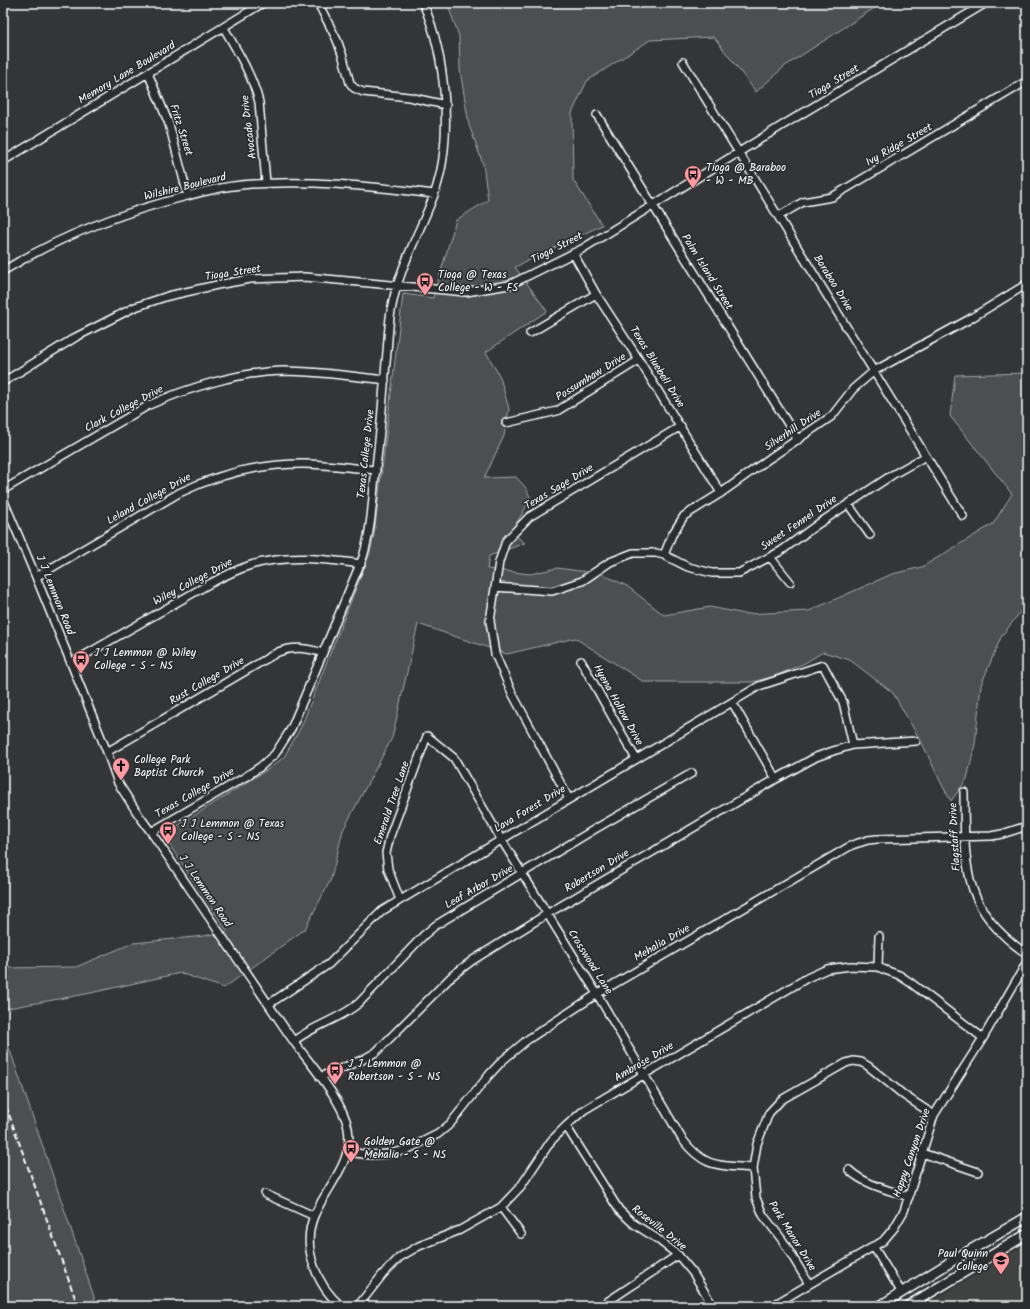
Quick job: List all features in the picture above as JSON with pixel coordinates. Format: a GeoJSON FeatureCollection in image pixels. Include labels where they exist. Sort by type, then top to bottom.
{"type":"FeatureCollection","features":[{"type":"Feature","properties":{"kind":"main road"},"geometry":{"type":"LineString","coordinates":[[880,1306],[1027,1217]]}},
{"type":"Feature","properties":{"kind":"main road"},"geometry":{"type":"LineString","coordinates":[[902,1293],[909,1306],[1027,1234]]}},
{"type":"Feature","properties":{"kind":"street","name":"Memory Lane Boulevard"},"geometry":{"type":"LineString","coordinates":[[3,161],[263,3]]}},
{"type":"Feature","properties":{"kind":"street"},"geometry":{"type":"LineString","coordinates":[[318,3],[337,40],[350,83],[354,88],[363,92],[409,97],[446,105]]}},
{"type":"Feature","properties":{"kind":"street","name":"Texas College Drive"},"geometry":{"type":"LineString","coordinates":[[151,832],[245,777],[275,754],[291,729],[361,564],[367,543],[376,470],[390,312],[412,245],[434,194],[440,175],[443,153],[446,105],[436,44],[423,3]]}},
{"type":"Feature","properties":{"kind":"street","name":"Tioga Street"},"geometry":{"type":"LineString","coordinates":[[3,382],[76,337],[135,307],[184,292],[250,279],[285,277],[319,278],[466,292],[509,285],[573,254],[986,3]]}},
{"type":"Feature","properties":{"kind":"street","name":"Avocado Drive"},"geometry":{"type":"LineString","coordinates":[[224,28],[244,64],[259,102],[266,183]]}},
{"type":"Feature","properties":{"kind":"street","name":"Baraboo Drive"},"geometry":{"type":"LineString","coordinates":[[683,62],[963,516]]}},
{"type":"Feature","properties":{"kind":"street","name":"Fritz Street"},"geometry":{"type":"LineString","coordinates":[[148,73],[169,124],[188,196]]}},
{"type":"Feature","properties":{"kind":"street","name":"Ivy Ridge Street"},"geometry":{"type":"LineString","coordinates":[[779,216],[803,202],[832,198],[1027,81]]}},
{"type":"Feature","properties":{"kind":"street","name":"Palm Island Street"},"geometry":{"type":"LineString","coordinates":[[598,115],[798,440]]}},
{"type":"Feature","properties":{"kind":"street","name":"Wilshire Boulevard"},"geometry":{"type":"LineString","coordinates":[[3,271],[40,250],[75,233],[134,211],[212,189],[266,183],[322,183],[370,186],[434,194]]}},
{"type":"Feature","properties":{"kind":"street","name":"Texas Bluebell Drive"},"geometry":{"type":"LineString","coordinates":[[573,254],[596,294],[681,426],[721,494]]}},
{"type":"Feature","properties":{"kind":"street","name":"Silverhill Drive"},"geometry":{"type":"LineString","coordinates":[[664,555],[672,535],[684,516],[721,494],[770,458],[832,416],[853,389],[874,371],[968,320],[1027,284]]}},
{"type":"Feature","properties":{"kind":"street"},"geometry":{"type":"LineString","coordinates":[[530,332],[596,294]]}},
{"type":"Feature","properties":{"kind":"street","name":"Possumhaw Drive"},"geometry":{"type":"LineString","coordinates":[[506,423],[557,411],[639,360]]}},
{"type":"Feature","properties":{"kind":"street","name":"Clark College Drive"},"geometry":{"type":"LineString","coordinates":[[3,490],[150,405],[194,388],[250,375],[283,371],[324,373],[385,380]]}},
{"type":"Feature","properties":{"kind":"street","name":"Texas Sage Drive"},"geometry":{"type":"LineString","coordinates":[[569,799],[512,693],[495,654],[490,621],[499,562],[506,541],[529,517],[681,426]]}},
{"type":"Feature","properties":{"kind":"street","name":"Sweet Fennel Drive"},"geometry":{"type":"LineString","coordinates":[[495,587],[552,591],[582,581],[610,562],[633,553],[656,553],[664,555],[688,567],[712,573],[740,573],[781,551],[818,524],[892,475],[926,456]]}},
{"type":"Feature","properties":{"kind":"street","name":"Leland College Drive"},"geometry":{"type":"LineString","coordinates":[[36,577],[179,493],[193,486],[233,472],[282,464],[304,464],[376,470]]}},
{"type":"Feature","properties":{"kind":"street","name":"J J Lemmon Road"},"geometry":{"type":"LineString","coordinates":[[3,499],[107,752],[118,784],[268,1004],[320,1077],[344,1116],[349,1135],[347,1152],[341,1168],[314,1216],[310,1238],[316,1274],[326,1290],[341,1306]]}},
{"type":"Feature","properties":{"kind":"street"},"geometry":{"type":"LineString","coordinates":[[848,504],[870,535]]}},
{"type":"Feature","properties":{"kind":"street"},"geometry":{"type":"LineString","coordinates":[[770,557],[790,582]]}},
{"type":"Feature","properties":{"kind":"street","name":"Wiley College Drive"},"geometry":{"type":"LineString","coordinates":[[71,664],[231,572],[249,566],[290,558],[361,564]]}},
{"type":"Feature","properties":{"kind":"street","name":"Rust College Drive"},"geometry":{"type":"LineString","coordinates":[[107,752],[278,652],[293,648],[302,648],[323,653]]}},
{"type":"Feature","properties":{"kind":"street","name":"Hyena Hollow Drive"},"geometry":{"type":"LineString","coordinates":[[581,661],[636,759]]}},
{"type":"Feature","properties":{"kind":"street","name":"Lava Forest Drive"},"geometry":{"type":"LineString","coordinates":[[268,1004],[329,964],[382,910],[759,686],[823,665],[844,702],[853,745]]}},
{"type":"Feature","properties":{"kind":"street"},"geometry":{"type":"LineString","coordinates":[[732,702],[776,778]]}},
{"type":"Feature","properties":{"kind":"street","name":"Crosswood Lane"},"geometry":{"type":"LineString","coordinates":[[427,736],[454,758],[501,839],[597,994],[682,1139],[694,1153],[706,1162],[753,1168]]}},
{"type":"Feature","properties":{"kind":"street","name":"Emerald Tree Lane"},"geometry":{"type":"LineString","coordinates":[[400,900],[388,869],[386,853],[390,836],[427,736]]}},
{"type":"Feature","properties":{"kind":"street","name":"Robertson Drive"},"geometry":{"type":"LineString","coordinates":[[320,1077],[362,1060],[376,1052],[439,989],[458,971],[473,960],[547,914],[776,778],[816,757],[833,750],[853,745],[916,741]]}},
{"type":"Feature","properties":{"kind":"street","name":"Leaf Arbor Drive"},"geometry":{"type":"LineString","coordinates":[[294,1041],[310,1030],[350,1010],[424,935],[436,925],[524,874],[595,829],[692,773]]}},
{"type":"Feature","properties":{"kind":"street","name":"Flagstaff Drive"},"geometry":{"type":"LineString","coordinates":[[964,792],[965,859],[969,880],[982,911],[1007,938],[1027,954]]}},
{"type":"Feature","properties":{"kind":"street","name":"Mehalia Drive"},"geometry":{"type":"LineString","coordinates":[[347,1152],[371,1156],[389,1154],[406,1150],[438,1134],[450,1124],[502,1061],[527,1040],[597,994],[852,845],[877,839],[991,836],[1027,826]]}},
{"type":"Feature","properties":{"kind":"street"},"geometry":{"type":"LineString","coordinates":[[878,967],[879,936]]}},
{"type":"Feature","properties":{"kind":"street","name":"Happy Canyon Drive"},"geometry":{"type":"LineString","coordinates":[[772,1306],[883,1241],[894,1228],[904,1211],[909,1197],[934,1115],[983,1038],[1027,962]]}},
{"type":"Feature","properties":{"kind":"street","name":"Ambrose Drive"},"geometry":{"type":"LineString","coordinates":[[358,1306],[383,1274],[400,1257],[419,1246],[460,1230],[501,1207],[521,1186],[551,1141],[591,1105],[609,1096],[644,1074],[821,972],[851,966],[878,967],[900,975],[983,1038]]}},
{"type":"Feature","properties":{"kind":"street","name":"Park Manor Drive"},"geometry":{"type":"LineString","coordinates":[[809,1284],[783,1241],[763,1215],[756,1198],[753,1168],[754,1155],[760,1134],[770,1113],[781,1100],[846,1063],[853,1061],[861,1062],[868,1066],[905,1096],[934,1115]]}},
{"type":"Feature","properties":{"kind":"street","name":"Roseville Drive"},"geometry":{"type":"LineString","coordinates":[[566,1126],[619,1210],[634,1224],[656,1238],[678,1255],[693,1274],[713,1306]]}},
{"type":"Feature","properties":{"kind":"street"},"geometry":{"type":"LineString","coordinates":[[922,1152],[978,1172]]}},
{"type":"Feature","properties":{"kind":"street"},"geometry":{"type":"LineString","coordinates":[[850,1170],[862,1179],[909,1197]]}},
{"type":"Feature","properties":{"kind":"street"},"geometry":{"type":"LineString","coordinates":[[265,1194],[314,1216]]}},
{"type":"Feature","properties":{"kind":"street"},"geometry":{"type":"LineString","coordinates":[[501,1207],[521,1234]]}},
{"type":"Feature","properties":{"kind":"street"},"geometry":{"type":"LineString","coordinates":[[873,1246],[902,1293]]}},
{"type":"Feature","properties":{"kind":"street"},"geometry":{"type":"LineString","coordinates":[[601,1306],[678,1255]]}},
{"type":"Feature","properties":{"kind":"shaded area"},"geometry":{"type":"Polygon","coordinates":[[[447,3],[882,3],[785,66],[756,92],[714,37],[650,40],[587,81],[572,113],[573,180],[602,225],[515,267],[547,311],[486,352],[500,377],[509,409],[504,436],[484,478],[516,477],[526,488],[531,499],[511,532],[525,543],[489,556],[487,569],[530,574],[557,568],[602,574],[627,586],[664,615],[710,607],[745,614],[809,611],[892,574],[922,567],[993,524],[1012,494],[950,416],[955,375],[1027,373],[1027,603],[1001,637],[981,685],[975,744],[967,779],[951,801],[923,745],[893,693],[850,660],[823,652],[805,663],[775,676],[752,682],[644,682],[575,638],[507,654],[418,624],[392,738],[343,830],[331,879],[305,929],[224,988],[180,973],[86,994],[3,1009],[3,968],[76,967],[133,943],[204,936],[227,931],[163,835],[270,768],[284,757],[301,727],[370,553],[374,535],[403,294],[433,298],[456,220],[488,200],[483,164],[469,125],[460,70],[459,36],[447,3]]]}},
{"type":"Feature","properties":{"kind":"shaded area"},"geometry":{"type":"Polygon","coordinates":[[[3,1030],[87,1276],[97,1306],[3,1306],[3,1030]]]}},
{"type":"Feature","properties":{"kind":"shaded area","name":"Paul Quinn College"},"geometry":{"type":"Polygon","coordinates":[[[1027,1244],[1027,1306],[924,1306],[1027,1244]]]}},
{"type":"Feature","properties":{"kind":"railway"},"geometry":{"type":"LineString","coordinates":[[3,1098],[78,1306]]}},
{"type":"Feature","properties":{"kind":"place","name":"Tioga @ Baraboo - W - MB"},"geometry":{"type":"Point","coordinates":[693,189]}},
{"type":"Feature","properties":{"kind":"place","name":"Tioga @ Texas College - W - FS"},"geometry":{"type":"Point","coordinates":[425,296]}},
{"type":"Feature","properties":{"kind":"place","name":"J J Lemmon @ Wiley College - S - NS"},"geometry":{"type":"Point","coordinates":[81,674]}},
{"type":"Feature","properties":{"kind":"place","name":"College Park Baptist Church"},"geometry":{"type":"Point","coordinates":[121,781]}},
{"type":"Feature","properties":{"kind":"place","name":"J J Lemmon @ Texas College - S - NS"},"geometry":{"type":"Point","coordinates":[168,845]}},
{"type":"Feature","properties":{"kind":"place","name":"J J Lemmon @ Robertson - S - NS"},"geometry":{"type":"Point","coordinates":[335,1085]}},
{"type":"Feature","properties":{"kind":"place","name":"Golden Gate @ Mehalia - S - NS"},"geometry":{"type":"Point","coordinates":[351,1163]}},
{"type":"Feature","properties":{"kind":"place","name":"Paul Quinn College"},"geometry":{"type":"Point","coordinates":[1001,1275]}}]}
